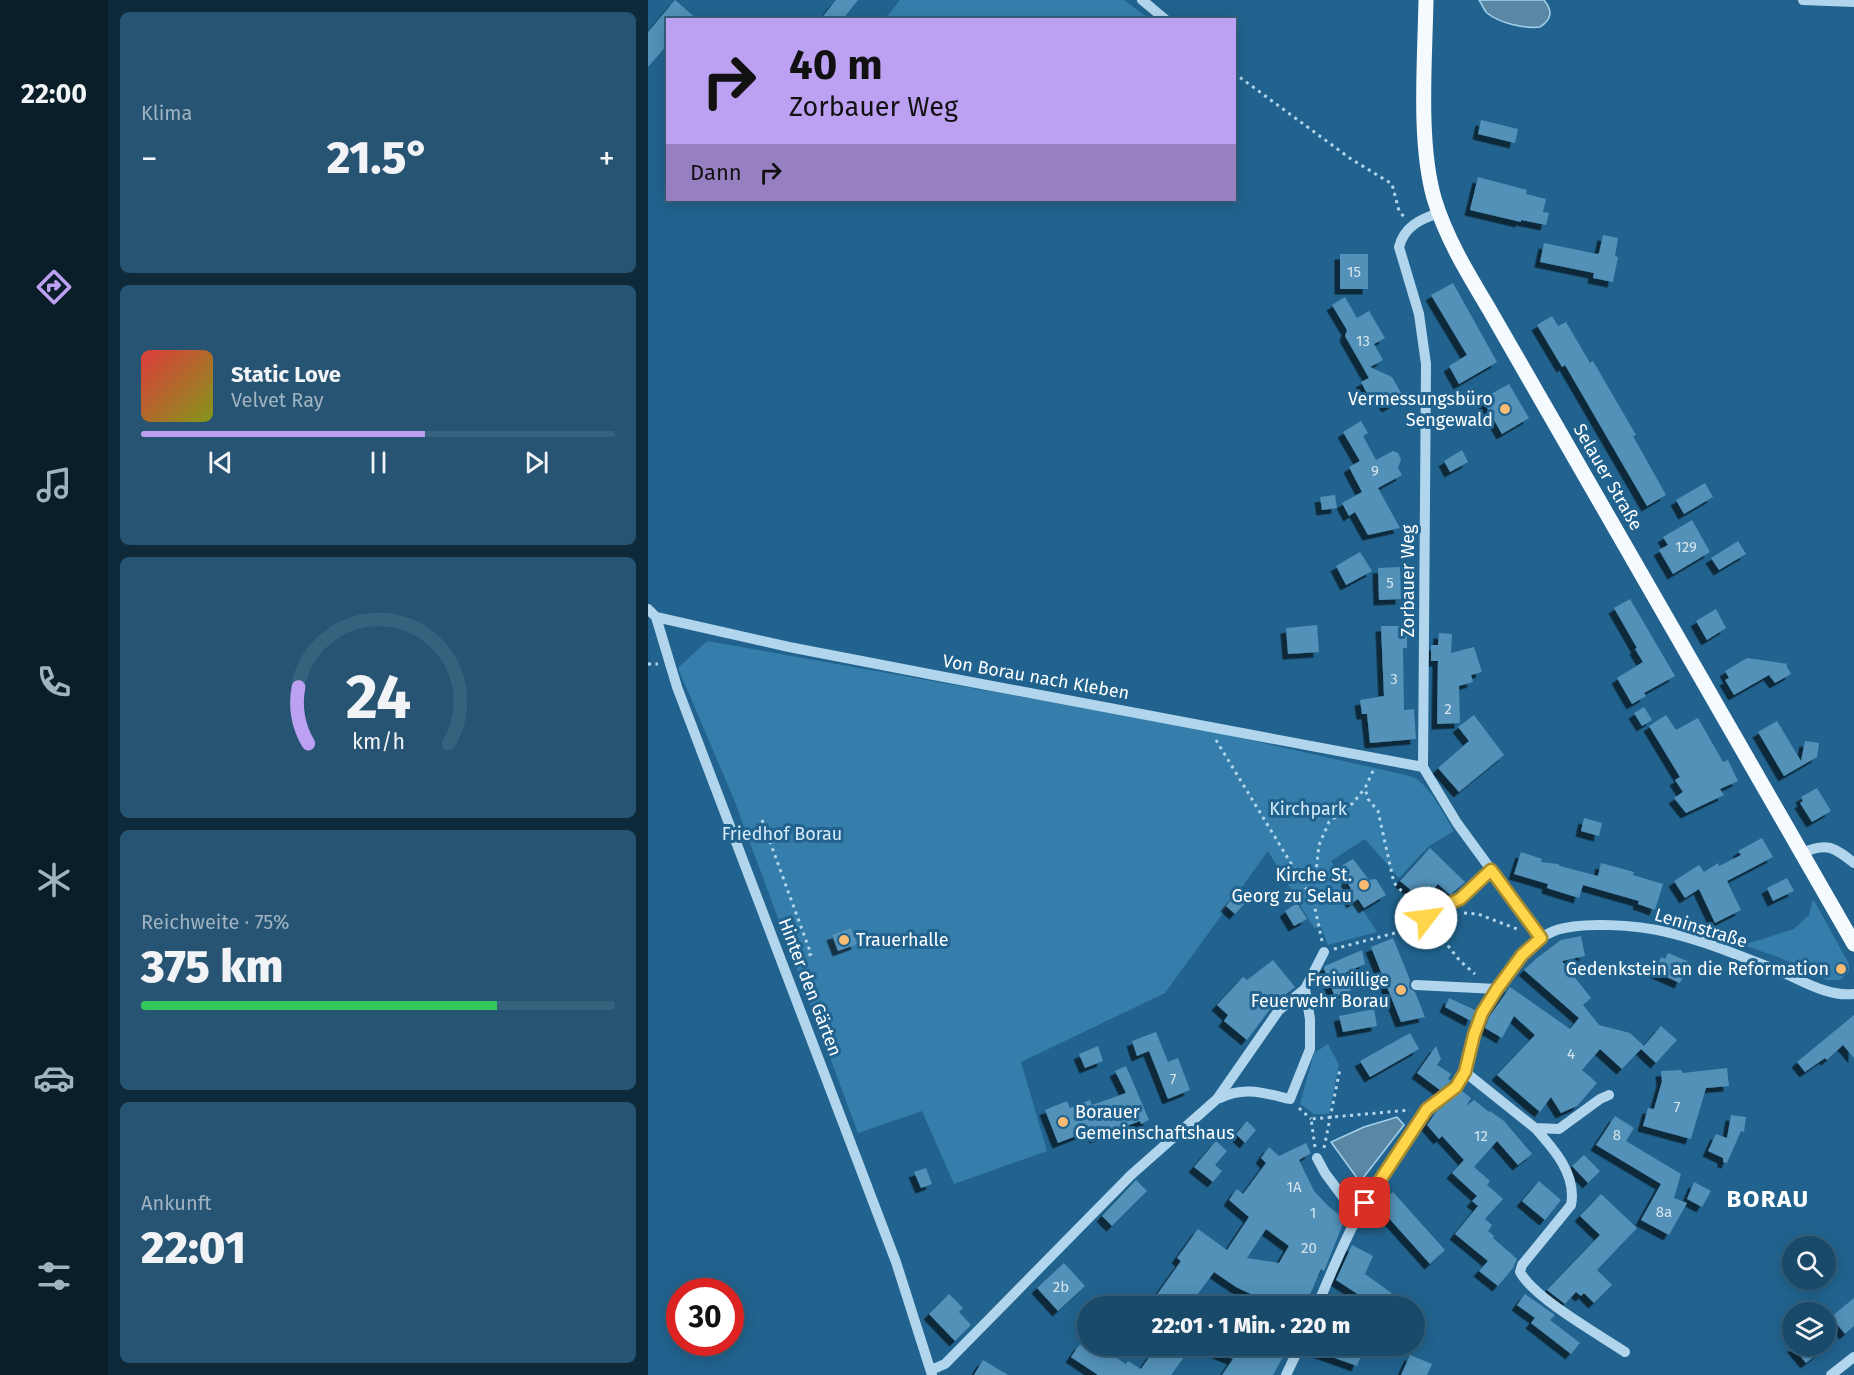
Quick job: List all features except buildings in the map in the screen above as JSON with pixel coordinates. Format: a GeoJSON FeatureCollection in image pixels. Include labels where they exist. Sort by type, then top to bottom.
{"type":"FeatureCollection","features":[{"type":"Feature","properties":{"kind":"main road","name":"Selauer Straße"},"geometry":{"type":"LineString","coordinates":[[1426,0],[1426,153],[1428,173],[1439,213],[1460,258],[1854,944]]}},
{"type":"Feature","properties":{"kind":"street"},"geometry":{"type":"LineString","coordinates":[[1142,0],[1164,18]]}},
{"type":"Feature","properties":{"kind":"street"},"geometry":{"type":"LineString","coordinates":[[1803,0],[1854,2]]}},
{"type":"Feature","properties":{"kind":"street"},"geometry":{"type":"LineString","coordinates":[[1413,224],[1439,213]]}},
{"type":"Feature","properties":{"kind":"street","name":"Zorbauer Weg"},"geometry":{"type":"LineString","coordinates":[[1413,224],[1403,237],[1399,248],[1419,314],[1426,364],[1423,767]]}},
{"type":"Feature","properties":{"kind":"street"},"geometry":{"type":"LineString","coordinates":[[648,609],[656,618]]}},
{"type":"Feature","properties":{"kind":"street","name":"Von Borau nach Kleben"},"geometry":{"type":"LineString","coordinates":[[656,618],[878,664],[1423,767]]}},
{"type":"Feature","properties":{"kind":"street","name":"Hinter den Gärten"},"geometry":{"type":"LineString","coordinates":[[656,618],[677,687],[896,1262],[932,1372],[945,1364],[1131,1175],[1216,1099]]}},
{"type":"Feature","properties":{"kind":"street"},"geometry":{"type":"LineString","coordinates":[[1423,767],[1457,823],[1541,938]]}},
{"type":"Feature","properties":{"kind":"street"},"geometry":{"type":"LineString","coordinates":[[1802,853],[1816,847],[1829,847],[1836,849],[1854,863]]}},
{"type":"Feature","properties":{"kind":"street"},"geometry":{"type":"LineString","coordinates":[[1430,914],[1460,899],[1491,870]]}},
{"type":"Feature","properties":{"kind":"street","name":"Leninstraße"},"geometry":{"type":"LineString","coordinates":[[1321,1296],[1357,1216],[1372,1190],[1427,1109],[1456,1087],[1465,1072],[1482,1013],[1522,955],[1541,938],[1554,931],[1569,928],[1611,925],[1658,930],[1779,971],[1820,989],[1839,994],[1854,994]]}},
{"type":"Feature","properties":{"kind":"street"},"geometry":{"type":"LineString","coordinates":[[1216,1099],[1279,1010],[1305,989],[1324,952]]}},
{"type":"Feature","properties":{"kind":"street"},"geometry":{"type":"LineString","coordinates":[[1416,985],[1497,989]]}},
{"type":"Feature","properties":{"kind":"street"},"geometry":{"type":"LineString","coordinates":[[1216,1099],[1233,1091],[1260,1092],[1290,1099],[1310,1049],[1310,1019],[1305,989]]}},
{"type":"Feature","properties":{"kind":"street"},"geometry":{"type":"LineString","coordinates":[[1465,1072],[1536,1128],[1567,1170],[1572,1183],[1571,1205],[1522,1266],[1520,1272],[1525,1280],[1566,1313],[1625,1352]]}},
{"type":"Feature","properties":{"kind":"street"},"geometry":{"type":"LineString","coordinates":[[1536,1128],[1558,1129],[1609,1095]]}},
{"type":"Feature","properties":{"kind":"street"},"geometry":{"type":"LineString","coordinates":[[1318,1161],[1357,1216]]}},
{"type":"Feature","properties":{"kind":"street"},"geometry":{"type":"LineString","coordinates":[[1286,1375],[1295,1356]]}},
{"type":"Feature","properties":{"kind":"street"},"geometry":{"type":"LineString","coordinates":[[1831,1375],[1854,1357]]}},
{"type":"Feature","properties":{"kind":"path"},"geometry":{"type":"LineString","coordinates":[[1236,74],[1351,159],[1392,184],[1399,211],[1413,224]]}},
{"type":"Feature","properties":{"kind":"path"},"geometry":{"type":"LineString","coordinates":[[1207,726],[1313,899]]}},
{"type":"Feature","properties":{"kind":"path"},"geometry":{"type":"LineString","coordinates":[[1379,759],[1365,788],[1353,803],[1329,822],[1319,845],[1313,899],[1324,952],[1406,930]]}},
{"type":"Feature","properties":{"kind":"path"},"geometry":{"type":"LineString","coordinates":[[1365,788],[1368,799],[1378,811],[1394,883],[1430,914],[1460,961],[1482,980],[1497,989]]}},
{"type":"Feature","properties":{"kind":"path"},"geometry":{"type":"LineString","coordinates":[[762,820],[811,954],[796,962]]}},
{"type":"Feature","properties":{"kind":"path"},"geometry":{"type":"LineString","coordinates":[[1430,914],[1478,914],[1541,938]]}},
{"type":"Feature","properties":{"kind":"path"},"geometry":{"type":"LineString","coordinates":[[1318,1161],[1331,1116],[1340,1069]]}},
{"type":"Feature","properties":{"kind":"path"},"geometry":{"type":"LineString","coordinates":[[1290,1099],[1311,1119],[1318,1161]]}},
{"type":"Feature","properties":{"kind":"path"},"geometry":{"type":"LineString","coordinates":[[1311,1119],[1427,1109]]}},
{"type":"Feature","properties":{"kind":"green space"},"geometry":{"type":"Polygon","coordinates":[[[900,0],[1124,0],[1149,18],[886,18],[900,0]]]}},
{"type":"Feature","properties":{"kind":"green space"},"geometry":{"type":"Polygon","coordinates":[[[707,641],[1197,728],[1410,776],[1417,779],[1429,792],[1454,831],[1429,846],[1399,878],[1365,839],[1331,861],[1377,932],[1328,945],[1321,927],[1314,928],[1268,851],[1165,993],[1021,1062],[1047,1151],[954,1184],[922,1111],[858,1133],[733,797],[678,668],[707,641]]]}},
{"type":"Feature","properties":{"kind":"green space"},"geometry":{"type":"Polygon","coordinates":[[[1813,899],[1849,964],[1849,971],[1840,980],[1827,980],[1778,957],[1743,945],[1794,929],[1809,915],[1813,899]]]}},
{"type":"Feature","properties":{"kind":"green space"},"geometry":{"type":"Polygon","coordinates":[[[1328,1044],[1339,1065],[1329,1114],[1314,1114],[1300,1104],[1314,1053],[1328,1044]]]}},
{"type":"Feature","properties":{"kind":"shaded area"},"geometry":{"type":"Polygon","coordinates":[[[1479,0],[1544,0],[1550,15],[1540,27],[1520,26],[1492,17],[1479,0]]]}},
{"type":"Feature","properties":{"kind":"shaded area"},"geometry":{"type":"Polygon","coordinates":[[[1397,1117],[1404,1125],[1360,1182],[1331,1142],[1364,1127],[1397,1117]]]}},
{"type":"Feature","properties":{"kind":"place","name":"Vermessungsbüro Sengewald"},"geometry":{"type":"Point","coordinates":[1505,409]}},
{"type":"Feature","properties":{"kind":"place","name":"Kirche St. Georg zu Selau"},"geometry":{"type":"Point","coordinates":[1364,885]}},
{"type":"Feature","properties":{"kind":"place","name":"Trauerhalle"},"geometry":{"type":"Point","coordinates":[844,940]}},
{"type":"Feature","properties":{"kind":"place","name":"Gedenkstein an die Reformation"},"geometry":{"type":"Point","coordinates":[1841,969]}},
{"type":"Feature","properties":{"kind":"place","name":"Freiwillige Feuerwehr Borau"},"geometry":{"type":"Point","coordinates":[1401,990]}},
{"type":"Feature","properties":{"kind":"place","name":"Borauer Gemeinschaftshaus"},"geometry":{"type":"Point","coordinates":[1063,1122]}},
{"type":"Feature","properties":{"kind":"district","name":"BORAU"},"geometry":{"type":"Point","coordinates":[1768,1199]}},
{"type":"Feature","properties":{"kind":"route"},"geometry":{"type":"LineString","coordinates":[[1365,1203],[1427,1109],[1456,1087],[1465,1072],[1482,1013],[1506,975],[1522,955],[1541,938],[1491,870],[1460,899],[1434,910],[1426,918]]}},
{"type":"Feature","properties":{"kind":"park label","name":"Kirchpark"},"geometry":{"type":"Point","coordinates":[1308,809]}},
{"type":"Feature","properties":{"kind":"park label","name":"Friedhof Borau"},"geometry":{"type":"Point","coordinates":[782,834]}}]}
